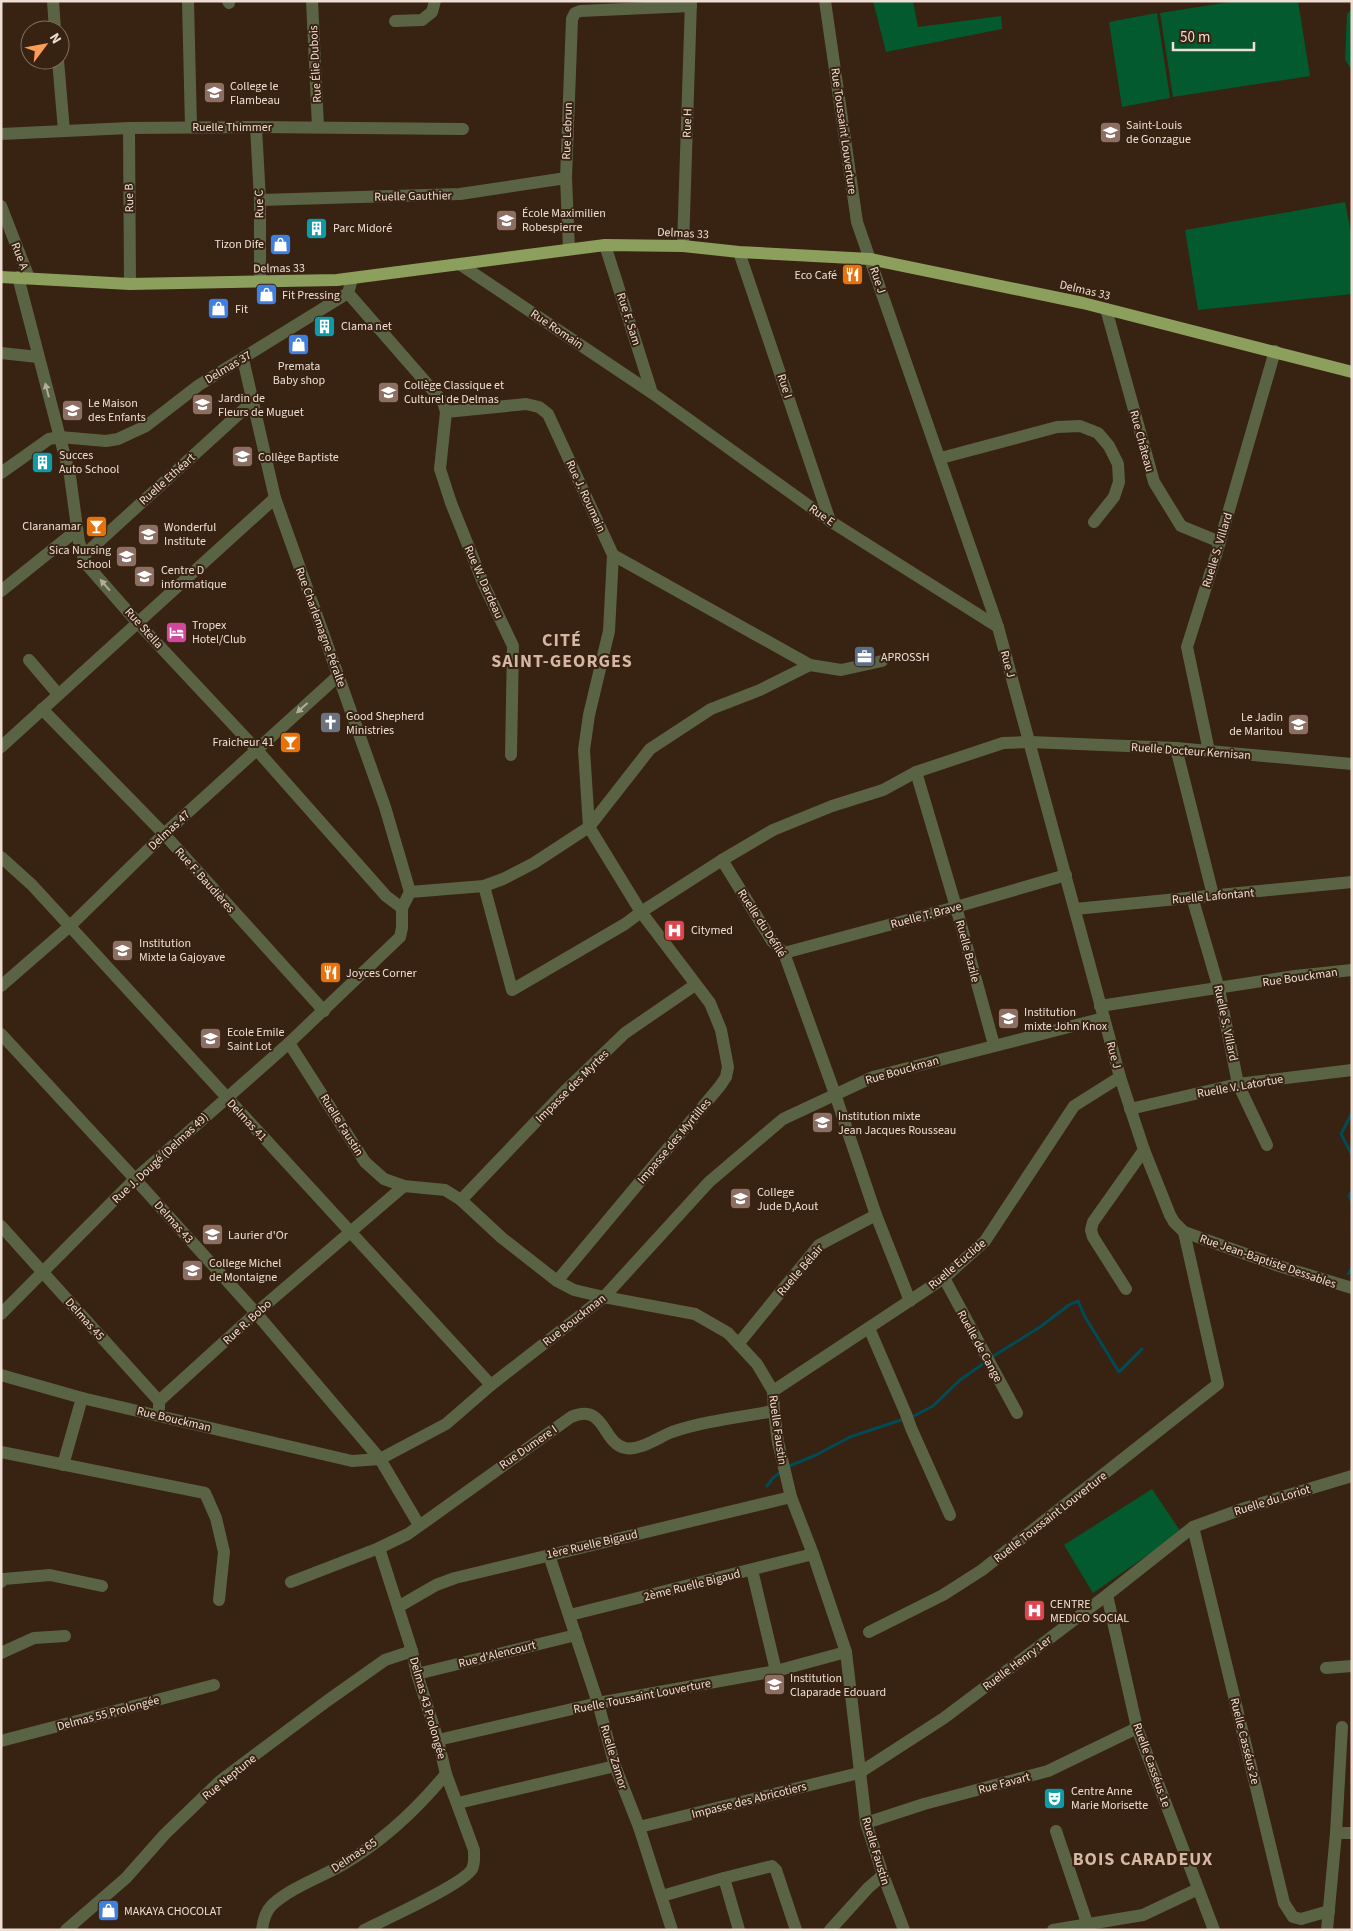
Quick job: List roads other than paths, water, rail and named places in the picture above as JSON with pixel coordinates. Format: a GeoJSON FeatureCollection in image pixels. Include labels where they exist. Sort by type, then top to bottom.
{"type":"FeatureCollection","features":[{"type":"Feature","properties":{"kind":"main road","name":"Delmas 33"},"geometry":{"type":"LineString","coordinates":[[1,277],[130,284],[352,279],[606,245],[682,246],[739,252],[870,259],[1106,309],[1352,372]]}},
{"type":"Feature","properties":{"kind":"street"},"geometry":{"type":"LineString","coordinates":[[53,1],[55,20]]}},
{"type":"Feature","properties":{"kind":"street"},"geometry":{"type":"LineString","coordinates":[[188,1],[191,127]]}},
{"type":"Feature","properties":{"kind":"street","name":"Rue Élie Dubois"},"geometry":{"type":"LineString","coordinates":[[312,1],[318,127]]}},
{"type":"Feature","properties":{"kind":"street"},"geometry":{"type":"LineString","coordinates":[[395,20],[422,20],[432,12],[435,1]]}},
{"type":"Feature","properties":{"kind":"street","name":"Rue Toussaint Louverture"},"geometry":{"type":"LineString","coordinates":[[825,1],[857,222],[870,259]]}},
{"type":"Feature","properties":{"kind":"street","name":"Rue Lebrun"},"geometry":{"type":"LineString","coordinates":[[569,249],[566,178],[572,19],[580,11],[691,4]]}},
{"type":"Feature","properties":{"kind":"street","name":"Rue H"},"geometry":{"type":"LineString","coordinates":[[682,246],[691,4]]}},
{"type":"Feature","properties":{"kind":"street"},"geometry":{"type":"LineString","coordinates":[[59,70],[64,131]]}},
{"type":"Feature","properties":{"kind":"street","name":"Ruelle Thimmer"},"geometry":{"type":"LineString","coordinates":[[1,134],[191,127],[463,129]]}},
{"type":"Feature","properties":{"kind":"street","name":"Rue C"},"geometry":{"type":"LineString","coordinates":[[256,127],[260,200],[260,282]]}},
{"type":"Feature","properties":{"kind":"street","name":"Rue B"},"geometry":{"type":"LineString","coordinates":[[129,128],[130,284]]}},
{"type":"Feature","properties":{"kind":"street","name":"Ruelle Gauthier"},"geometry":{"type":"LineString","coordinates":[[260,200],[460,194],[566,178]]}},
{"type":"Feature","properties":{"kind":"street","name":"Rue A"},"geometry":{"type":"LineString","coordinates":[[1,206],[23,278]]}},
{"type":"Feature","properties":{"kind":"street","name":"Rue F. Sam"},"geometry":{"type":"LineString","coordinates":[[606,245],[652,394]]}},
{"type":"Feature","properties":{"kind":"street","name":"Rue I"},"geometry":{"type":"LineString","coordinates":[[739,252],[830,522]]}},
{"type":"Feature","properties":{"kind":"street","name":"Rue J"},"geometry":{"type":"LineString","coordinates":[[870,259],[941,458],[998,627],[1120,1076]]}},
{"type":"Feature","properties":{"kind":"street","name":"Rue Romain"},"geometry":{"type":"LineString","coordinates":[[461,265],[652,394]]}},
{"type":"Feature","properties":{"kind":"street","name":"Rue Stella"},"geometry":{"type":"LineString","coordinates":[[23,278],[38,357],[73,488],[77,530],[83,556],[137,622],[256,749],[386,896],[402,908]]}},
{"type":"Feature","properties":{"kind":"street"},"geometry":{"type":"LineString","coordinates":[[352,279],[348,293],[443,402],[446,412]]}},
{"type":"Feature","properties":{"kind":"street","name":"Delmas 37"},"geometry":{"type":"LineString","coordinates":[[1,473],[44,441],[60,437],[106,441],[127,436],[146,426],[199,385],[348,293]]}},
{"type":"Feature","properties":{"kind":"street","name":"Rue Château"},"geometry":{"type":"LineString","coordinates":[[1106,309],[1154,482],[1181,526],[1220,542]]}},
{"type":"Feature","properties":{"kind":"street","name":"Ruelle S. Villard"},"geometry":{"type":"LineString","coordinates":[[1209,751],[1187,648],[1220,542],[1275,351]]}},
{"type":"Feature","properties":{"kind":"street"},"geometry":{"type":"LineString","coordinates":[[1,353],[38,357]]}},
{"type":"Feature","properties":{"kind":"street","name":"Rue Charlemagne Péralte"},"geometry":{"type":"LineString","coordinates":[[243,359],[275,498],[385,807],[410,892]]}},
{"type":"Feature","properties":{"kind":"street","name":"Rue E"},"geometry":{"type":"LineString","coordinates":[[652,394],[830,522],[998,627]]}},
{"type":"Feature","properties":{"kind":"street","name":"Ruelle Ethéart"},"geometry":{"type":"LineString","coordinates":[[83,556],[252,402]]}},
{"type":"Feature","properties":{"kind":"street","name":"Rue J. Roumain"},"geometry":{"type":"LineString","coordinates":[[446,412],[526,404],[539,407],[548,414],[613,555]]}},
{"type":"Feature","properties":{"kind":"street","name":"Rue W. Dardeau"},"geometry":{"type":"LineString","coordinates":[[446,412],[440,469],[451,503],[484,585],[513,646],[510,755]]}},
{"type":"Feature","properties":{"kind":"street"},"geometry":{"type":"LineString","coordinates":[[941,458],[1058,427],[1080,426],[1098,433],[1110,446],[1118,464],[1119,482],[1114,497],[1094,522]]}},
{"type":"Feature","properties":{"kind":"street"},"geometry":{"type":"LineString","coordinates":[[1,747],[275,498]]}},
{"type":"Feature","properties":{"kind":"street"},"geometry":{"type":"LineString","coordinates":[[1,591],[77,530]]}},
{"type":"Feature","properties":{"kind":"street"},"geometry":{"type":"LineString","coordinates":[[695,985],[641,912],[590,827],[584,750],[589,715],[609,631],[613,555],[810,665],[841,670],[882,661]]}},
{"type":"Feature","properties":{"kind":"street"},"geometry":{"type":"LineString","coordinates":[[30,660],[58,694]]}},
{"type":"Feature","properties":{"kind":"street"},"geometry":{"type":"LineString","coordinates":[[410,892],[484,886],[504,879],[534,863],[590,827],[650,749],[711,709],[760,690],[810,665]]}},
{"type":"Feature","properties":{"kind":"street","name":"Delmas 47"},"geometry":{"type":"LineString","coordinates":[[1,986],[70,926],[164,834],[338,676]]}},
{"type":"Feature","properties":{"kind":"street","name":"Rue F. Baudières"},"geometry":{"type":"LineString","coordinates":[[42,709],[164,834],[324,1011]]}},
{"type":"Feature","properties":{"kind":"street"},"geometry":{"type":"LineString","coordinates":[[484,886],[512,990],[625,924],[722,860],[773,830],[832,806],[883,790],[916,772],[1003,743],[1030,742]]}},
{"type":"Feature","properties":{"kind":"street","name":"Ruelle Docteur Kernisan"},"geometry":{"type":"LineString","coordinates":[[1030,742],[1176,748],[1352,764]]}},
{"type":"Feature","properties":{"kind":"street"},"geometry":{"type":"LineString","coordinates":[[1176,748],[1213,896]]}},
{"type":"Feature","properties":{"kind":"street","name":"Ruelle Bazile"},"geometry":{"type":"LineString","coordinates":[[916,772],[994,1045]]}},
{"type":"Feature","properties":{"kind":"street","name":"Delmas 41"},"geometry":{"type":"LineString","coordinates":[[1,857],[32,885],[491,1384]]}},
{"type":"Feature","properties":{"kind":"street","name":"Ruelle du Défilé"},"geometry":{"type":"LineString","coordinates":[[722,860],[772,941],[784,953],[876,1215],[910,1301]]}},
{"type":"Feature","properties":{"kind":"street","name":"Ruelle T. Brave"},"geometry":{"type":"LineString","coordinates":[[784,953],[956,907],[1066,875]]}},
{"type":"Feature","properties":{"kind":"street","name":"Ruelle Lafontant"},"geometry":{"type":"LineString","coordinates":[[1075,909],[1352,882]]}},
{"type":"Feature","properties":{"kind":"street","name":"Rue J. Dougé (Delmas 49)"},"geometry":{"type":"LineString","coordinates":[[1,1314],[135,1179],[289,1043],[400,937],[402,908],[410,892]]}},
{"type":"Feature","properties":{"kind":"street","name":"Ruelle S. Villard"},"geometry":{"type":"LineString","coordinates":[[1192,897],[1219,989],[1238,1084],[1267,1145]]}},
{"type":"Feature","properties":{"kind":"street","name":"Rue Bouckman"},"geometry":{"type":"LineString","coordinates":[[1,1375],[82,1398],[352,1461],[380,1459],[446,1424],[491,1384],[604,1297],[709,1182],[783,1119],[873,1076],[994,1045],[1102,1012],[1295,976],[1352,970]]}},
{"type":"Feature","properties":{"kind":"street","name":"Impasse des Myrtes"},"geometry":{"type":"LineString","coordinates":[[461,1200],[567,1089],[625,1033],[695,985]]}},
{"type":"Feature","properties":{"kind":"street","name":"Impasse des Myrtilles"},"geometry":{"type":"LineString","coordinates":[[557,1281],[726,1077],[728,1067],[722,1030],[710,1003],[695,985]]}},
{"type":"Feature","properties":{"kind":"street","name":"Delmas 43"},"geometry":{"type":"LineString","coordinates":[[1,1034],[256,1314],[380,1459],[419,1525]]}},
{"type":"Feature","properties":{"kind":"street","name":"Ruelle Faustin"},"geometry":{"type":"LineString","coordinates":[[289,1043],[365,1162],[384,1179],[404,1186],[445,1190],[461,1200],[502,1238],[557,1281],[574,1290],[695,1314],[728,1332],[757,1364],[774,1392],[774,1411],[791,1497],[813,1554],[846,1652],[866,1823],[904,1930]]}},
{"type":"Feature","properties":{"kind":"street","name":"Ruelle V. Latortue"},"geometry":{"type":"LineString","coordinates":[[1130,1109],[1238,1084],[1352,1070]]}},
{"type":"Feature","properties":{"kind":"street"},"geometry":{"type":"LineString","coordinates":[[1120,1076],[1144,1150],[1170,1215],[1184,1232]]}},
{"type":"Feature","properties":{"kind":"street","name":"Ruelle Euclide"},"geometry":{"type":"LineString","coordinates":[[774,1392],[944,1278],[985,1241],[1074,1106],[1120,1076]]}},
{"type":"Feature","properties":{"kind":"street"},"geometry":{"type":"LineString","coordinates":[[1126,1288],[1093,1237],[1091,1230],[1093,1222],[1144,1150]]}},
{"type":"Feature","properties":{"kind":"street","name":"Rue R. Bobo"},"geometry":{"type":"LineString","coordinates":[[159,1401],[404,1186]]}},
{"type":"Feature","properties":{"kind":"street","name":"Ruelle Bélair"},"geometry":{"type":"LineString","coordinates":[[739,1343],[819,1245],[876,1215]]}},
{"type":"Feature","properties":{"kind":"street","name":"Delmas 45"},"geometry":{"type":"LineString","coordinates":[[1,1226],[159,1401]]}},
{"type":"Feature","properties":{"kind":"street","name":"Rue Jean-Baptiste Dessables"},"geometry":{"type":"LineString","coordinates":[[1184,1232],[1279,1266],[1352,1288]]}},
{"type":"Feature","properties":{"kind":"street","name":"Ruelle Toussaint Louverture"},"geometry":{"type":"LineString","coordinates":[[869,1632],[943,1595],[982,1570],[1218,1384],[1184,1232]]}},
{"type":"Feature","properties":{"kind":"street","name":"Ruelle de Cange"},"geometry":{"type":"LineString","coordinates":[[944,1278],[1017,1413]]}},
{"type":"Feature","properties":{"kind":"street"},"geometry":{"type":"LineString","coordinates":[[869,1328],[950,1516]]}},
{"type":"Feature","properties":{"kind":"street"},"geometry":{"type":"LineString","coordinates":[[63,1465],[82,1398]]}},
{"type":"Feature","properties":{"kind":"street"},"geometry":{"type":"LineString","coordinates":[[158,1416],[159,1401]]}},
{"type":"Feature","properties":{"kind":"street","name":"Rue Dumere I"},"geometry":{"type":"LineString","coordinates":[[291,1582],[380,1548],[408,1534],[563,1422],[580,1413],[589,1414],[598,1419],[615,1442],[624,1448],[633,1448],[673,1432],[774,1411]]}},
{"type":"Feature","properties":{"kind":"street"},"geometry":{"type":"LineString","coordinates":[[1,1452],[205,1493],[216,1518],[224,1552],[219,1600]]}},
{"type":"Feature","properties":{"kind":"street","name":"Ruelle du Loriot"},"geometry":{"type":"LineString","coordinates":[[1193,1526],[1245,1508],[1352,1476]]}},
{"type":"Feature","properties":{"kind":"street","name":"1ère Ruelle Bigaud"},"geometry":{"type":"LineString","coordinates":[[398,1607],[436,1585],[455,1578],[548,1554],[791,1497]]}},
{"type":"Feature","properties":{"kind":"street","name":"Ruelle Henry 1er"},"geometry":{"type":"LineString","coordinates":[[859,1773],[944,1718],[1107,1595],[1193,1526]]}},
{"type":"Feature","properties":{"kind":"street","name":"Ruelle Casséus 2e"},"geometry":{"type":"LineString","coordinates":[[1193,1526],[1284,1903],[1293,1917],[1300,1919],[1329,1911]]}},
{"type":"Feature","properties":{"kind":"street","name":"Delmas 43 Prolongée"},"geometry":{"type":"LineString","coordinates":[[364,1930],[460,1881],[474,1867],[474,1850],[446,1774],[438,1740],[380,1548]]}},
{"type":"Feature","properties":{"kind":"street","name":"Ruelle Zamor"},"geometry":{"type":"LineString","coordinates":[[548,1554],[598,1703],[615,1766],[639,1827],[672,1930]]}},
{"type":"Feature","properties":{"kind":"street","name":"2ème Ruelle Bigaud"},"geometry":{"type":"LineString","coordinates":[[570,1615],[813,1554]]}},
{"type":"Feature","properties":{"kind":"street"},"geometry":{"type":"LineString","coordinates":[[752,1570],[776,1671]]}},
{"type":"Feature","properties":{"kind":"street"},"geometry":{"type":"LineString","coordinates":[[2,1577],[50,1575],[102,1586]]}},
{"type":"Feature","properties":{"kind":"street","name":"Ruelle Casséus 1e"},"geometry":{"type":"LineString","coordinates":[[1107,1595],[1137,1728],[1214,1930]]}},
{"type":"Feature","properties":{"kind":"street","name":"Rue d'Alencourt"},"geometry":{"type":"LineString","coordinates":[[417,1674],[576,1635]]}},
{"type":"Feature","properties":{"kind":"street"},"geometry":{"type":"LineString","coordinates":[[1,1653],[34,1638],[65,1636]]}},
{"type":"Feature","properties":{"kind":"street","name":"Rue Neptune"},"geometry":{"type":"LineString","coordinates":[[66,1930],[126,1878],[165,1834],[220,1781],[326,1701],[385,1660],[412,1651]]}},
{"type":"Feature","properties":{"kind":"street","name":"Ruelle Toussaint Louverture"},"geometry":{"type":"LineString","coordinates":[[438,1740],[598,1703],[776,1671],[846,1652]]}},
{"type":"Feature","properties":{"kind":"street"},"geometry":{"type":"LineString","coordinates":[[1326,1668],[1352,1666]]}},
{"type":"Feature","properties":{"kind":"street","name":"Delmas 55 Prolongée"},"geometry":{"type":"LineString","coordinates":[[1,1741],[214,1686]]}},
{"type":"Feature","properties":{"kind":"street"},"geometry":{"type":"LineString","coordinates":[[1327,1930],[1336,1833],[1342,1727]]}},
{"type":"Feature","properties":{"kind":"street","name":"Rue Favart"},"geometry":{"type":"LineString","coordinates":[[866,1823],[924,1804],[1048,1771],[1137,1728]]}},
{"type":"Feature","properties":{"kind":"street"},"geometry":{"type":"LineString","coordinates":[[458,1803],[615,1766]]}},
{"type":"Feature","properties":{"kind":"street","name":"Impasse des Abricotiers"},"geometry":{"type":"LineString","coordinates":[[639,1827],[859,1773]]}},
{"type":"Feature","properties":{"kind":"street","name":"Delmas 65"},"geometry":{"type":"LineString","coordinates":[[262,1930],[264,1917],[270,1907],[285,1896],[375,1844],[430,1793],[446,1774]]}},
{"type":"Feature","properties":{"kind":"street"},"geometry":{"type":"LineString","coordinates":[[1056,1831],[1087,1923]]}},
{"type":"Feature","properties":{"kind":"street"},"geometry":{"type":"LineString","coordinates":[[1336,1833],[1352,1833]]}},
{"type":"Feature","properties":{"kind":"street"},"geometry":{"type":"LineString","coordinates":[[662,1896],[770,1866],[774,1868],[777,1874],[796,1930]]}},
{"type":"Feature","properties":{"kind":"street"},"geometry":{"type":"LineString","coordinates":[[830,1930],[868,1888],[883,1875]]}},
{"type":"Feature","properties":{"kind":"street"},"geometry":{"type":"LineString","coordinates":[[724,1878],[739,1930]]}},
{"type":"Feature","properties":{"kind":"street"},"geometry":{"type":"LineString","coordinates":[[1053,1930],[1143,1915],[1198,1889]]}},
{"type":"Feature","properties":{"kind":"waterway"},"geometry":{"type":"LineString","coordinates":[[1352,1113],[1341,1134],[1352,1155]]}},
{"type":"Feature","properties":{"kind":"waterway"},"geometry":{"type":"LineString","coordinates":[[1352,1191],[1349,1196],[1352,1202]]}},
{"type":"Feature","properties":{"kind":"waterway"},"geometry":{"type":"LineString","coordinates":[[1352,1221],[1352,1229]]}},
{"type":"Feature","properties":{"kind":"waterway"},"geometry":{"type":"LineString","coordinates":[[1348,1274],[1352,1268]]}},
{"type":"Feature","properties":{"kind":"waterway"},"geometry":{"type":"LineString","coordinates":[[992,1357],[1040,1327],[1069,1305],[1078,1301],[1085,1317],[1119,1372],[1142,1349]]}},
{"type":"Feature","properties":{"kind":"waterway"},"geometry":{"type":"LineString","coordinates":[[910,1418],[933,1406],[960,1380],[987,1361]]}},
{"type":"Feature","properties":{"kind":"waterway"},"geometry":{"type":"LineString","coordinates":[[787,1467],[816,1455],[850,1437],[904,1419]]}},
{"type":"Feature","properties":{"kind":"waterway"},"geometry":{"type":"LineString","coordinates":[[767,1486],[782,1471]]}},
{"type":"Feature","properties":{"kind":"place","name":"College le Flambeau"},"geometry":{"type":"Point","coordinates":[214,93]}},
{"type":"Feature","properties":{"kind":"place","name":"Saint-Louis de Gonzague"},"geometry":{"type":"Point","coordinates":[1110,132]}},
{"type":"Feature","properties":{"kind":"place","name":"École Maximilien Robespierre"},"geometry":{"type":"Point","coordinates":[506,220]}},
{"type":"Feature","properties":{"kind":"place","name":"Parc Midoré"},"geometry":{"type":"Point","coordinates":[317,228]}},
{"type":"Feature","properties":{"kind":"place","name":"Tizon Dife"},"geometry":{"type":"Point","coordinates":[280,244]}},
{"type":"Feature","properties":{"kind":"place","name":"Eco Café"},"geometry":{"type":"Point","coordinates":[853,275]}},
{"type":"Feature","properties":{"kind":"place","name":"Fit Pressing"},"geometry":{"type":"Point","coordinates":[266,295]}},
{"type":"Feature","properties":{"kind":"place","name":"Fit"},"geometry":{"type":"Point","coordinates":[219,309]}},
{"type":"Feature","properties":{"kind":"place","name":"Clama net"},"geometry":{"type":"Point","coordinates":[325,326]}},
{"type":"Feature","properties":{"kind":"place","name":"Premata Baby shop"},"geometry":{"type":"Point","coordinates":[299,345]}},
{"type":"Feature","properties":{"kind":"place","name":"Collège Classique et Culturel de Delmas"},"geometry":{"type":"Point","coordinates":[388,392]}},
{"type":"Feature","properties":{"kind":"place","name":"Jardin de Fleurs de Muguet"},"geometry":{"type":"Point","coordinates":[202,405]}},
{"type":"Feature","properties":{"kind":"place","name":"Le Maison des Enfants"},"geometry":{"type":"Point","coordinates":[72,410]}},
{"type":"Feature","properties":{"kind":"place","name":"Collège Baptiste"},"geometry":{"type":"Point","coordinates":[242,457]}},
{"type":"Feature","properties":{"kind":"place","name":"Succes Auto School"},"geometry":{"type":"Point","coordinates":[43,462]}},
{"type":"Feature","properties":{"kind":"place","name":"Claranamar"},"geometry":{"type":"Point","coordinates":[97,526]}},
{"type":"Feature","properties":{"kind":"place","name":"Wonderful Institute"},"geometry":{"type":"Point","coordinates":[148,534]}},
{"type":"Feature","properties":{"kind":"place","name":"Sica Nursing School"},"geometry":{"type":"Point","coordinates":[127,557]}},
{"type":"Feature","properties":{"kind":"place","name":"Centre D informatique"},"geometry":{"type":"Point","coordinates":[145,577]}},
{"type":"Feature","properties":{"kind":"place","name":"Tropex Hotel/Club"},"geometry":{"type":"Point","coordinates":[176,632]}},
{"type":"Feature","properties":{"kind":"place","name":"APROSSH"},"geometry":{"type":"Point","coordinates":[865,657]}},
{"type":"Feature","properties":{"kind":"place","name":"Good Shepherd Ministries"},"geometry":{"type":"Point","coordinates":[330,723]}},
{"type":"Feature","properties":{"kind":"place","name":"Le Jadin de Maritou"},"geometry":{"type":"Point","coordinates":[1299,724]}},
{"type":"Feature","properties":{"kind":"place","name":"Fraicheur 41"},"geometry":{"type":"Point","coordinates":[290,742]}},
{"type":"Feature","properties":{"kind":"place","name":"Citymed"},"geometry":{"type":"Point","coordinates":[675,930]}},
{"type":"Feature","properties":{"kind":"place","name":"Institution Mixte la Gajoyave"},"geometry":{"type":"Point","coordinates":[123,950]}},
{"type":"Feature","properties":{"kind":"place","name":"Joyces Corner"},"geometry":{"type":"Point","coordinates":[330,973]}},
{"type":"Feature","properties":{"kind":"place","name":"Institution mixte John Knox"},"geometry":{"type":"Point","coordinates":[1008,1019]}},
{"type":"Feature","properties":{"kind":"place","name":"Ecole Emile Saint Lot"},"geometry":{"type":"Point","coordinates":[211,1039]}},
{"type":"Feature","properties":{"kind":"place","name":"Institution mixte Jean Jacques Rousseau"},"geometry":{"type":"Point","coordinates":[822,1123]}},
{"type":"Feature","properties":{"kind":"place","name":"College Jude D,Aout"},"geometry":{"type":"Point","coordinates":[741,1199]}},
{"type":"Feature","properties":{"kind":"place","name":"Laurier d'Or"},"geometry":{"type":"Point","coordinates":[212,1235]}},
{"type":"Feature","properties":{"kind":"place","name":"College Michel de Montaigne"},"geometry":{"type":"Point","coordinates":[193,1270]}},
{"type":"Feature","properties":{"kind":"place","name":"CENTRE MEDICO SOCIAL"},"geometry":{"type":"Point","coordinates":[1034,1611]}},
{"type":"Feature","properties":{"kind":"place","name":"Institution Claparade Edouard"},"geometry":{"type":"Point","coordinates":[774,1685]}},
{"type":"Feature","properties":{"kind":"place","name":"Centre Anne Marie Morisette"},"geometry":{"type":"Point","coordinates":[1055,1798]}},
{"type":"Feature","properties":{"kind":"place","name":"MAKAYA CHOCOLAT"},"geometry":{"type":"Point","coordinates":[108,1911]}},
{"type":"Feature","properties":{"kind":"district","name":"CITÉ SAINT-GEORGES"},"geometry":{"type":"Point","coordinates":[562,650]}},
{"type":"Feature","properties":{"kind":"district","name":"BOIS CARADEUX"},"geometry":{"type":"Point","coordinates":[1143,1859]}}]}
